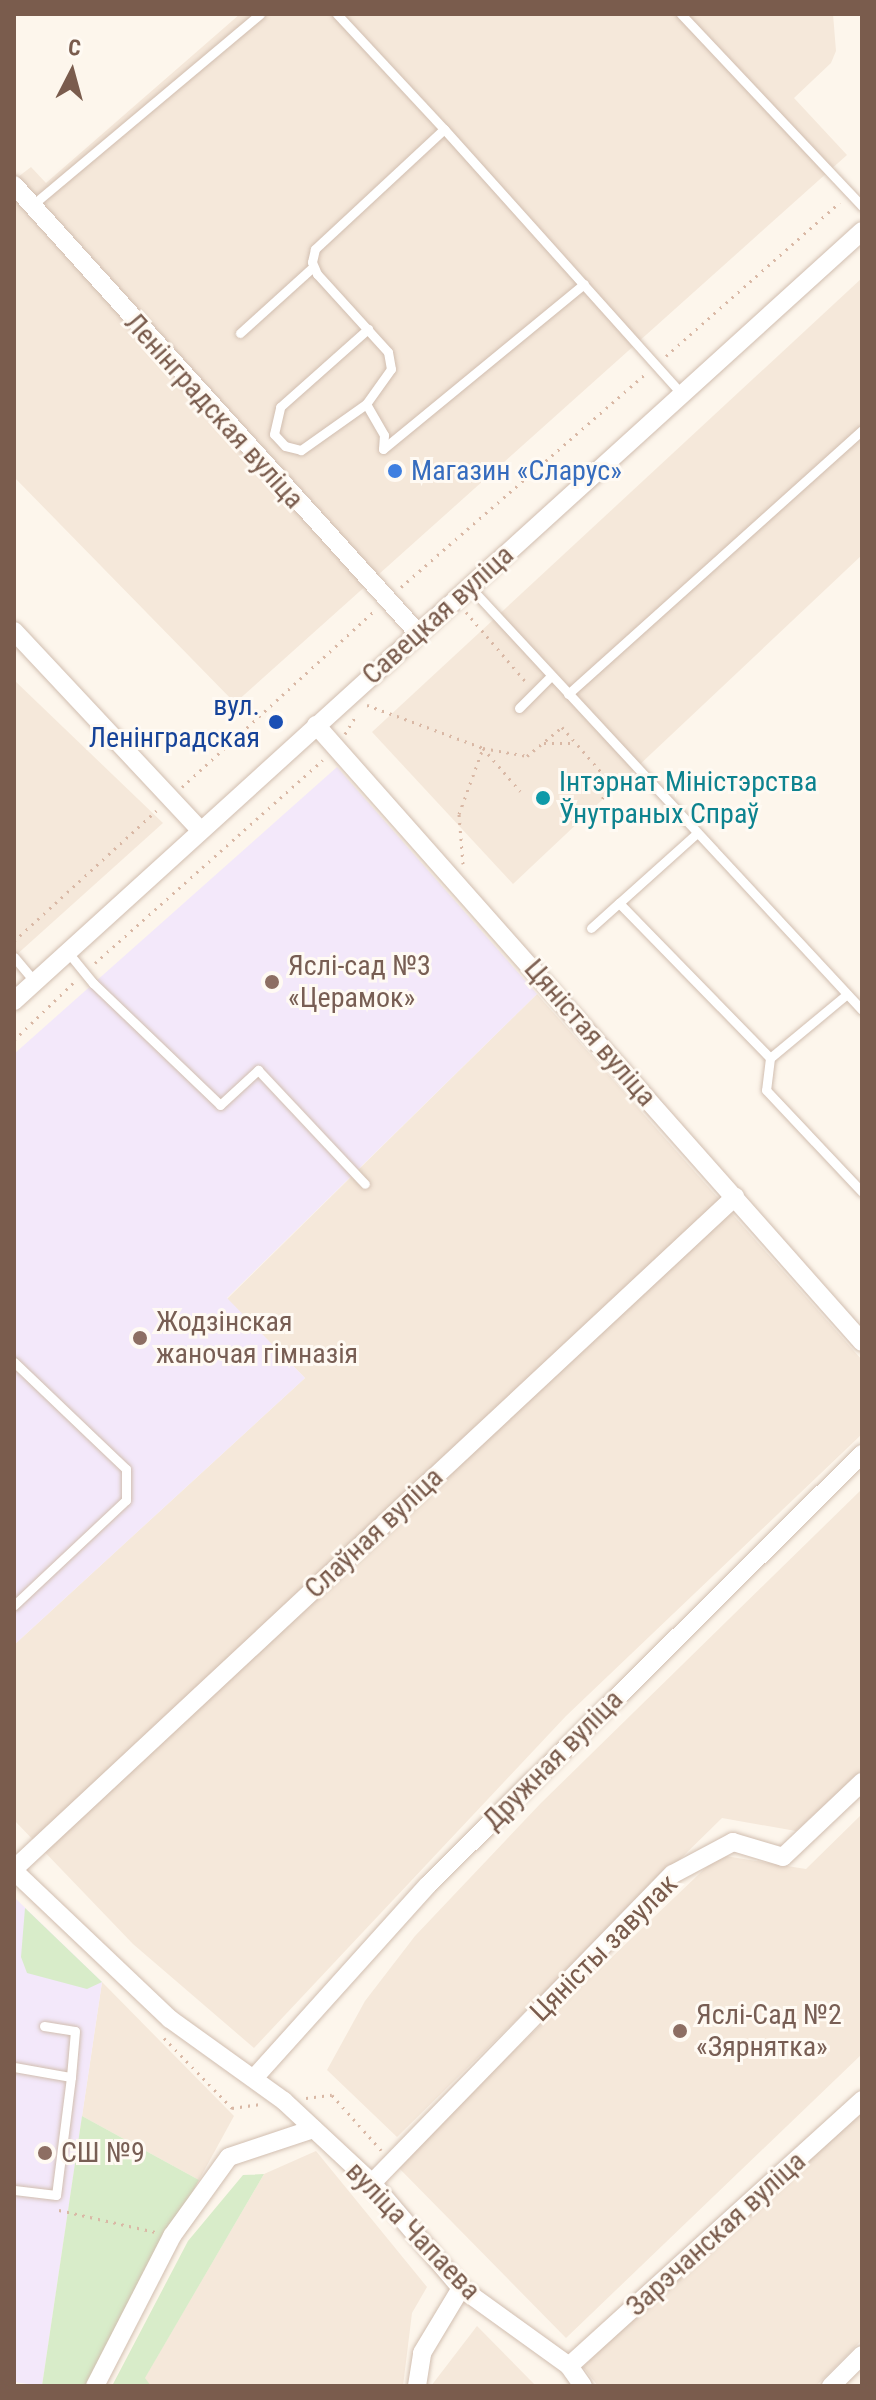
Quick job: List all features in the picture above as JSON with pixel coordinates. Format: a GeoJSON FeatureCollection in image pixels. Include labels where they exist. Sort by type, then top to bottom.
{"type":"FeatureCollection","features":[{"type":"Feature","properties":{"kind":"street","name":"Ленінградская вуліца"},"geometry":{"type":"LineString","coordinates":[[14,185],[30,207],[418,633]]}},
{"type":"Feature","properties":{"kind":"street","name":"Савецкая вуліца"},"geometry":{"type":"LineString","coordinates":[[14,1001],[66,950],[862,231]]}},
{"type":"Feature","properties":{"kind":"street"},"geometry":{"type":"LineString","coordinates":[[14,631],[200,830]]}},
{"type":"Feature","properties":{"kind":"street","name":"Цяністая вуліца"},"geometry":{"type":"LineString","coordinates":[[316,725],[862,1342]]}},
{"type":"Feature","properties":{"kind":"street","name":"Слаўная вуліца"},"geometry":{"type":"LineString","coordinates":[[14,1870],[735,1197]]}},
{"type":"Feature","properties":{"kind":"street","name":"Дружная вуліца"},"geometry":{"type":"LineString","coordinates":[[255,2077],[428,1885],[862,1454]]}},
{"type":"Feature","properties":{"kind":"street","name":"Цяністы завулак"},"geometry":{"type":"LineString","coordinates":[[372,2183],[673,1874],[733,1842],[783,1857],[862,1782]]}},
{"type":"Feature","properties":{"kind":"street","name":"вуліца Чапаева"},"geometry":{"type":"LineString","coordinates":[[14,1870],[170,2019],[255,2077],[284,2101],[372,2183],[461,2288],[569,2366],[583,2386]]}},
{"type":"Feature","properties":{"kind":"street","name":"Зарэчанская вуліца"},"geometry":{"type":"LineString","coordinates":[[569,2366],[862,2100]]}},
{"type":"Feature","properties":{"kind":"street"},"geometry":{"type":"LineString","coordinates":[[95,2386],[172,2236],[229,2157],[313,2129]]}},
{"type":"Feature","properties":{"kind":"street"},"geometry":{"type":"LineString","coordinates":[[417,2386],[422,2353],[461,2288]]}},
{"type":"Feature","properties":{"kind":"street"},"geometry":{"type":"LineString","coordinates":[[831,2386],[862,2355]]}},
{"type":"Feature","properties":{"kind":"lane"},"geometry":{"type":"LineString","coordinates":[[30,207],[260,14]]}},
{"type":"Feature","properties":{"kind":"lane"},"geometry":{"type":"LineString","coordinates":[[337,14],[683,395]]}},
{"type":"Feature","properties":{"kind":"lane"},"geometry":{"type":"LineString","coordinates":[[681,14],[862,206]]}},
{"type":"Feature","properties":{"kind":"lane"},"geometry":{"type":"LineString","coordinates":[[240,333],[312,268],[315,249],[444,129]]}},
{"type":"Feature","properties":{"kind":"lane"},"geometry":{"type":"LineString","coordinates":[[312,268],[368,329],[388,352],[391,369],[366,404],[301,450],[285,446],[274,434],[280,407],[368,329]]}},
{"type":"Feature","properties":{"kind":"lane"},"geometry":{"type":"LineString","coordinates":[[366,404],[384,435],[383,449],[584,284]]}},
{"type":"Feature","properties":{"kind":"lane"},"geometry":{"type":"LineString","coordinates":[[568,694],[862,430]]}},
{"type":"Feature","properties":{"kind":"lane"},"geometry":{"type":"LineString","coordinates":[[469,586],[862,1010]]}},
{"type":"Feature","properties":{"kind":"lane"},"geometry":{"type":"LineString","coordinates":[[519,708],[551,676]]}},
{"type":"Feature","properties":{"kind":"lane"},"geometry":{"type":"LineString","coordinates":[[591,928],[697,833]]}},
{"type":"Feature","properties":{"kind":"lane"},"geometry":{"type":"LineString","coordinates":[[619,903],[770,1058]]}},
{"type":"Feature","properties":{"kind":"lane"},"geometry":{"type":"LineString","coordinates":[[66,950],[220,1105],[258,1070],[365,1184]]}},
{"type":"Feature","properties":{"kind":"lane"},"geometry":{"type":"LineString","coordinates":[[14,957],[34,981]]}},
{"type":"Feature","properties":{"kind":"lane"},"geometry":{"type":"LineString","coordinates":[[847,994],[770,1058],[766,1090],[854,1190],[862,1192]]}},
{"type":"Feature","properties":{"kind":"lane"},"geometry":{"type":"LineString","coordinates":[[14,1362],[126,1469],[126,1500],[14,1605]]}},
{"type":"Feature","properties":{"kind":"lane"},"geometry":{"type":"LineString","coordinates":[[14,2190],[56,2195],[75,2031],[44,2026]]}},
{"type":"Feature","properties":{"kind":"lane"},"geometry":{"type":"LineString","coordinates":[[14,2067],[71,2077]]}},
{"type":"Feature","properties":{"kind":"path"},"geometry":{"type":"LineString","coordinates":[[14,941],[386,600],[850,193]]}},
{"type":"Feature","properties":{"kind":"path"},"geometry":{"type":"LineString","coordinates":[[455,622],[466,612],[535,692]]}},
{"type":"Feature","properties":{"kind":"path"},"geometry":{"type":"LineString","coordinates":[[14,1040],[85,972],[337,747],[364,703],[375,693]]}},
{"type":"Feature","properties":{"kind":"path"},"geometry":{"type":"LineString","coordinates":[[364,703],[483,748],[527,756],[562,727],[615,788]]}},
{"type":"Feature","properties":{"kind":"path"},"geometry":{"type":"LineString","coordinates":[[543,743],[576,743]]}},
{"type":"Feature","properties":{"kind":"path"},"geometry":{"type":"LineString","coordinates":[[483,748],[520,791]]}},
{"type":"Feature","properties":{"kind":"path"},"geometry":{"type":"LineString","coordinates":[[465,890],[459,814],[483,748]]}},
{"type":"Feature","properties":{"kind":"path"},"geometry":{"type":"LineString","coordinates":[[603,799],[604,776]]}},
{"type":"Feature","properties":{"kind":"path"},"geometry":{"type":"LineString","coordinates":[[55,2209],[172,2236]]}},
{"type":"Feature","properties":{"kind":"shaded area"},"geometry":{"type":"Polygon","coordinates":[[[240,14],[833,14],[836,51],[831,63],[794,98],[847,155],[235,703],[14,477],[14,180],[31,167],[46,183],[240,14]]]}},
{"type":"Feature","properties":{"kind":"shaded area"},"geometry":{"type":"Polygon","coordinates":[[[862,278],[862,555],[513,884],[372,732],[862,278]]]}},
{"type":"Feature","properties":{"kind":"shaded area"},"geometry":{"type":"Polygon","coordinates":[[[14,680],[163,823],[14,957],[14,680]]]}},
{"type":"Feature","properties":{"kind":"shaded area"},"geometry":{"type":"Polygon","coordinates":[[[337,767],[537,994],[227,1298],[305,1378],[14,1645],[14,1054],[337,767]]]}},
{"type":"Feature","properties":{"kind":"shaded area"},"geometry":{"type":"Polygon","coordinates":[[[537,994],[862,1360],[862,1434],[566,1716],[254,2048],[133,1944],[14,1820],[14,1645],[305,1378],[227,1299],[537,994]]]}},
{"type":"Feature","properties":{"kind":"shaded area"},"geometry":{"type":"Polygon","coordinates":[[[862,1489],[862,1770],[796,1831],[722,1818],[397,2137],[327,2070],[365,2001],[415,1936],[541,1803],[862,1489]]]}},
{"type":"Feature","properties":{"kind":"shaded area"},"geometry":{"type":"Polygon","coordinates":[[[862,1814],[862,2054],[566,2338],[395,2164],[719,1855],[806,1869],[862,1814]]]}},
{"type":"Feature","properties":{"kind":"shaded area","name":"СШ №9"},"geometry":{"type":"Polygon","coordinates":[[[14,1897],[102,1982],[42,2386],[14,2382],[14,1897]]]}},
{"type":"Feature","properties":{"kind":"shaded area"},"geometry":{"type":"Polygon","coordinates":[[[102,1982],[234,2116],[199,2180],[82,2116],[102,1982]]]}},
{"type":"Feature","properties":{"kind":"shaded area"},"geometry":{"type":"Polygon","coordinates":[[[862,2095],[862,2340],[816,2386],[598,2386],[583,2367],[862,2095]]]}},
{"type":"Feature","properties":{"kind":"shaded area"},"geometry":{"type":"Polygon","coordinates":[[[316,2151],[427,2287],[412,2313],[403,2386],[151,2386],[144,2379],[264,2174],[316,2151]]]}},
{"type":"Feature","properties":{"kind":"shaded area"},"geometry":{"type":"Polygon","coordinates":[[[477,2326],[536,2386],[431,2386],[477,2326]]]}},
{"type":"Feature","properties":{"kind":"green space"},"geometry":{"type":"Polygon","coordinates":[[[25,1908],[102,1982],[87,1989],[27,1973],[21,1957],[25,1908]]]}},
{"type":"Feature","properties":{"kind":"green space"},"geometry":{"type":"Polygon","coordinates":[[[82,2116],[199,2180],[88,2386],[42,2386],[82,2116]]]}},
{"type":"Feature","properties":{"kind":"green space"},"geometry":{"type":"Polygon","coordinates":[[[264,2174],[145,2378],[151,2386],[112,2386],[188,2241],[243,2175],[264,2174]]]}},
{"type":"Feature","properties":{"kind":"place","name":"Магазин «Сларус»"},"geometry":{"type":"Point","coordinates":[395,471]}},
{"type":"Feature","properties":{"kind":"place","name":"вул. Ленінградская"},"geometry":{"type":"Point","coordinates":[276,722]}},
{"type":"Feature","properties":{"kind":"place","name":"Інтэрнат Міністэрства Ўнутраных Спраў"},"geometry":{"type":"Point","coordinates":[543,798]}},
{"type":"Feature","properties":{"kind":"place","name":"Яслі-сад №3 «Церамок»"},"geometry":{"type":"Point","coordinates":[272,982]}},
{"type":"Feature","properties":{"kind":"place","name":"Жодзінская жаночая гімназія"},"geometry":{"type":"Point","coordinates":[140,1338]}},
{"type":"Feature","properties":{"kind":"place","name":"Яслі-Сад №2 «Зярнятка»"},"geometry":{"type":"Point","coordinates":[680,2031]}},
{"type":"Feature","properties":{"kind":"place","name":"СШ №9"},"geometry":{"type":"Point","coordinates":[45,2153]}}]}
